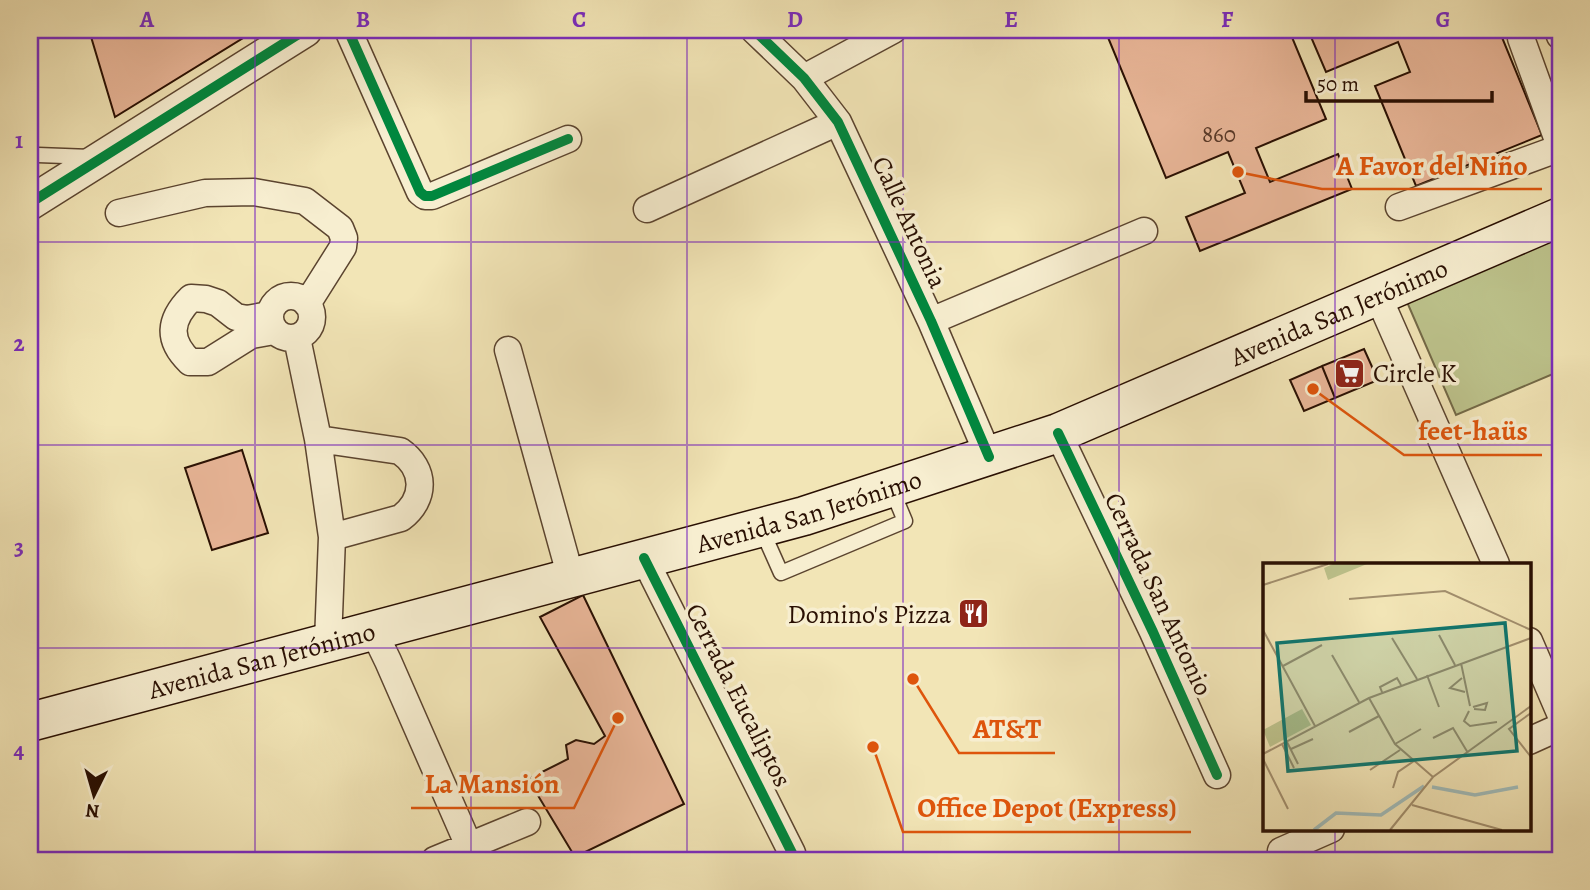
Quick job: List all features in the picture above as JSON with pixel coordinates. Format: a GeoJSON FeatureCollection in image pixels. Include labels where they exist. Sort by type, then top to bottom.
{"type":"FeatureCollection","features":[{"type":"Feature","properties":{"kind":"main road","name":"Avenida San Jerónimo"},"geometry":{"type":"LineString","coordinates":[[30,722],[761,527],[892,489],[989,457],[1058,433],[1560,217]]}},
{"type":"Feature","properties":{"kind":"street"},"geometry":{"type":"LineString","coordinates":[[30,203],[305,30]]}},
{"type":"Feature","properties":{"kind":"street"},"geometry":{"type":"LineString","coordinates":[[348,30],[419,192],[425,196],[432,196],[568,139]]}},
{"type":"Feature","properties":{"kind":"street","name":"Calle Antonia"},"geometry":{"type":"LineString","coordinates":[[754,30],[804,78],[838,122],[931,321],[989,457]]}},
{"type":"Feature","properties":{"kind":"street"},"geometry":{"type":"LineString","coordinates":[[804,78],[893,30]]}},
{"type":"Feature","properties":{"kind":"street"},"geometry":{"type":"LineString","coordinates":[[1558,30],[1560,36]]}},
{"type":"Feature","properties":{"kind":"street"},"geometry":{"type":"LineString","coordinates":[[1399,207],[1560,147],[1521,38]]}},
{"type":"Feature","properties":{"kind":"street"},"geometry":{"type":"LineString","coordinates":[[647,209],[838,122]]}},
{"type":"Feature","properties":{"kind":"street"},"geometry":{"type":"LineString","coordinates":[[119,213],[205,193],[254,192],[304,201],[340,228],[344,238],[342,247],[307,304]]}},
{"type":"Feature","properties":{"kind":"street"},"geometry":{"type":"LineString","coordinates":[[931,321],[1144,231]]}},
{"type":"Feature","properties":{"kind":"street"},"geometry":{"type":"LineString","coordinates":[[1378,296],[1495,563]]}},
{"type":"Feature","properties":{"kind":"street"},"geometry":{"type":"LineString","coordinates":[[280,328],[304,334],[312,320],[312,311],[301,298],[284,297],[272,307],[318,439],[332,537],[328,642]]}},
{"type":"Feature","properties":{"kind":"street"},"geometry":{"type":"LineString","coordinates":[[508,350],[571,578]]}},
{"type":"Feature","properties":{"kind":"street","name":"Cerrada San Antonio"},"geometry":{"type":"LineString","coordinates":[[1058,433],[1153,632],[1217,775]]}},
{"type":"Feature","properties":{"kind":"street"},"geometry":{"type":"LineString","coordinates":[[318,439],[389,448],[408,457],[419,475],[419,495],[409,512],[401,518],[332,537]]}},
{"type":"Feature","properties":{"kind":"street","name":"Cerrada Eucaliptos"},"geometry":{"type":"LineString","coordinates":[[644,558],[792,853]]}},
{"type":"Feature","properties":{"kind":"street"},"geometry":{"type":"LineString","coordinates":[[373,631],[469,846]]}},
{"type":"Feature","properties":{"kind":"street"},"geometry":{"type":"LineString","coordinates":[[1530,642],[1560,713]]}},
{"type":"Feature","properties":{"kind":"street"},"geometry":{"type":"LineString","coordinates":[[1530,741],[1560,727]]}},
{"type":"Feature","properties":{"kind":"street"},"geometry":{"type":"LineString","coordinates":[[435,860],[527,822]]}},
{"type":"Feature","properties":{"kind":"street"},"geometry":{"type":"LineString","coordinates":[[1281,851],[1329,830]]}},
{"type":"Feature","properties":{"kind":"lane"},"geometry":{"type":"LineString","coordinates":[[30,142],[34,157],[69,154],[100,158]]}},
{"type":"Feature","properties":{"kind":"green space"},"geometry":{"type":"Polygon","coordinates":[[[1560,237],[1560,371],[1456,415],[1407,302],[1560,237]]]}},
{"type":"Feature","properties":{"kind":"building"},"geometry":{"type":"Polygon","coordinates":[[[89,30],[256,30],[115,117],[89,30]]]}},
{"type":"Feature","properties":{"kind":"building"},"geometry":{"type":"Polygon","coordinates":[[[1120,30],[1289,30],[1326,119],[1256,148],[1270,182],[1338,154],[1352,189],[1200,251],[1186,217],[1245,193],[1228,152],[1166,178],[1107,35],[1120,30]]]}},
{"type":"Feature","properties":{"kind":"building"},"geometry":{"type":"Polygon","coordinates":[[[1308,30],[1499,30],[1542,135],[1416,186],[1375,86],[1410,72],[1398,42],[1326,72],[1308,30]]]}},
{"type":"Feature","properties":{"kind":"building","name":"Circle K"},"geometry":{"type":"Polygon","coordinates":[[[1364,349],[1378,380],[1335,398],[1322,366],[1364,349]]]}},
{"type":"Feature","properties":{"kind":"building"},"geometry":{"type":"Polygon","coordinates":[[[1322,366],[1335,398],[1304,411],[1290,380],[1322,366]]]}},
{"type":"Feature","properties":{"kind":"building"},"geometry":{"type":"Polygon","coordinates":[[[242,450],[268,533],[212,550],[185,468],[242,450]]]}},
{"type":"Feature","properties":{"kind":"building"},"geometry":{"type":"Polygon","coordinates":[[[583,595],[684,804],[575,857],[528,779],[568,759],[566,745],[576,740],[594,744],[605,736],[540,617],[583,595]]]}},
{"type":"Feature","properties":{"kind":"cycle path"},"geometry":{"type":"LineString","coordinates":[[30,203],[305,30]]}},
{"type":"Feature","properties":{"kind":"cycle path"},"geometry":{"type":"LineString","coordinates":[[348,30],[420,192],[425,196],[432,196],[568,139]]}},
{"type":"Feature","properties":{"kind":"cycle path"},"geometry":{"type":"LineString","coordinates":[[754,30],[804,78],[838,122],[931,321],[989,457]]}},
{"type":"Feature","properties":{"kind":"cycle path"},"geometry":{"type":"LineString","coordinates":[[1058,433],[1153,632],[1217,775]]}},
{"type":"Feature","properties":{"kind":"cycle path"},"geometry":{"type":"LineString","coordinates":[[644,558],[792,853]]}},
{"type":"Feature","properties":{"kind":"place","name":"A Favor del Niño"},"geometry":{"type":"Point","coordinates":[1238,172]}},
{"type":"Feature","properties":{"kind":"place","name":"Circle K"},"geometry":{"type":"Point","coordinates":[1350,373]}},
{"type":"Feature","properties":{"kind":"place","name":"feet-haüs"},"geometry":{"type":"Point","coordinates":[1313,389]}},
{"type":"Feature","properties":{"kind":"place","name":"Domino's Pizza"},"geometry":{"type":"Point","coordinates":[974,614]}},
{"type":"Feature","properties":{"kind":"place","name":"AT&T"},"geometry":{"type":"Point","coordinates":[913,679]}},
{"type":"Feature","properties":{"kind":"place","name":"La Mansión"},"geometry":{"type":"Point","coordinates":[618,718]}},
{"type":"Feature","properties":{"kind":"place","name":"Office Depot (Express)"},"geometry":{"type":"Point","coordinates":[873,747]}}]}
